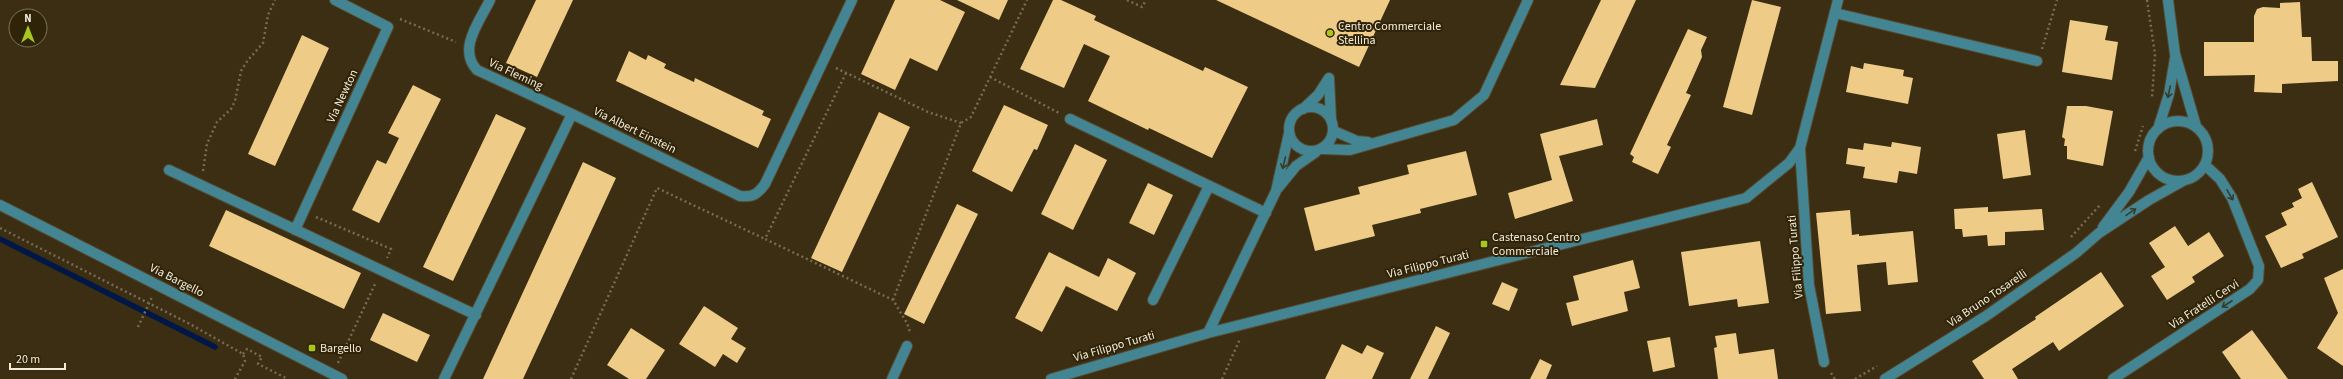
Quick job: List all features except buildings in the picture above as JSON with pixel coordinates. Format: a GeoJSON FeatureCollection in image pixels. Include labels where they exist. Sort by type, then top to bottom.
{"type":"FeatureCollection","features":[{"type":"Feature","properties":{"kind":"street"},"geometry":{"type":"LineString","coordinates":[[335,0],[388,27]]}},
{"type":"Feature","properties":{"kind":"street"},"geometry":{"type":"LineString","coordinates":[[468,46],[490,0]]}},
{"type":"Feature","properties":{"kind":"street","name":"Via Albert Einstein"},"geometry":{"type":"LineString","coordinates":[[572,114],[740,196],[750,197],[758,193],[765,184],[852,0]]}},
{"type":"Feature","properties":{"kind":"street"},"geometry":{"type":"LineString","coordinates":[[1289,133],[1296,146],[1309,152],[1320,150],[1350,150],[1454,120],[1484,95],[1528,0]]}},
{"type":"Feature","properties":{"kind":"street","name":"Via Filippo Turati"},"geometry":{"type":"LineString","coordinates":[[1824,362],[1809,286],[1800,148],[1838,0]]}},
{"type":"Feature","properties":{"kind":"street"},"geometry":{"type":"LineString","coordinates":[[2168,0],[2175,54],[2196,126],[2203,134],[2209,153],[2205,165],[2200,173],[2183,181],[2165,178],[2152,166],[2148,146],[2158,129],[2169,94],[2175,54]]}},
{"type":"Feature","properties":{"kind":"street"},"geometry":{"type":"LineString","coordinates":[[1835,13],[2037,61]]}},
{"type":"Feature","properties":{"kind":"street","name":"Via Newton"},"geometry":{"type":"LineString","coordinates":[[295,230],[388,27]]}},
{"type":"Feature","properties":{"kind":"street","name":"Via Fleming"},"geometry":{"type":"LineString","coordinates":[[468,46],[470,62],[477,70],[572,114]]}},
{"type":"Feature","properties":{"kind":"street"},"geometry":{"type":"LineString","coordinates":[[1208,333],[1276,191],[1292,119],[1318,94],[1329,78],[1331,119],[1334,131],[1332,138],[1320,150],[1296,166],[1276,191]]}},
{"type":"Feature","properties":{"kind":"street"},"geometry":{"type":"LineString","coordinates":[[1303,108],[1316,107],[1328,114],[1331,119]]}},
{"type":"Feature","properties":{"kind":"street"},"geometry":{"type":"LineString","coordinates":[[444,379],[572,114]]}},
{"type":"Feature","properties":{"kind":"street"},"geometry":{"type":"LineString","coordinates":[[1070,119],[1266,212]]}},
{"type":"Feature","properties":{"kind":"street"},"geometry":{"type":"LineString","coordinates":[[2158,129],[2167,123],[2176,121],[2186,122],[2196,126]]}},
{"type":"Feature","properties":{"kind":"street"},"geometry":{"type":"LineString","coordinates":[[1334,131],[1357,141],[1376,142]]}},
{"type":"Feature","properties":{"kind":"street","name":"Via Filippo Turati"},"geometry":{"type":"LineString","coordinates":[[1051,379],[1208,333],[1746,198],[1789,163],[1800,148]]}},
{"type":"Feature","properties":{"kind":"street","name":"Via Bruno Tosarelli"},"geometry":{"type":"LineString","coordinates":[[2099,233],[2129,192],[2149,157]]}},
{"type":"Feature","properties":{"kind":"street","name":"Via Fratelli Cervi"},"geometry":{"type":"LineString","coordinates":[[2113,379],[2250,289],[2258,280],[2258,266],[2232,198],[2220,179],[2205,165]]}},
{"type":"Feature","properties":{"kind":"street"},"geometry":{"type":"LineString","coordinates":[[170,170],[476,315]]}},
{"type":"Feature","properties":{"kind":"street","name":"Via Bruno Tosarelli"},"geometry":{"type":"LineString","coordinates":[[1885,379],[1986,316],[2076,253],[2099,233],[2149,200],[2183,181]]}},
{"type":"Feature","properties":{"kind":"street"},"geometry":{"type":"LineString","coordinates":[[1152,300],[1209,186]]}},
{"type":"Feature","properties":{"kind":"street","name":"Via Bargello"},"geometry":{"type":"LineString","coordinates":[[0,205],[342,379]]}},
{"type":"Feature","properties":{"kind":"street"},"geometry":{"type":"LineString","coordinates":[[892,379],[907,346]]}},
{"type":"Feature","properties":{"kind":"path"},"geometry":{"type":"LineString","coordinates":[[201,185],[207,144],[217,122],[231,109],[235,101],[241,71],[248,60],[264,42],[268,15],[275,0]]}},
{"type":"Feature","properties":{"kind":"path"},"geometry":{"type":"LineString","coordinates":[[893,300],[961,123],[971,117],[1027,0]]}},
{"type":"Feature","properties":{"kind":"path"},"geometry":{"type":"LineString","coordinates":[[1127,0],[1142,7],[1146,0]]}},
{"type":"Feature","properties":{"kind":"path"},"geometry":{"type":"LineString","coordinates":[[2037,61],[2047,38],[2057,0]]}},
{"type":"Feature","properties":{"kind":"path"},"geometry":{"type":"LineString","coordinates":[[2146,0],[2155,54],[2151,102]]}},
{"type":"Feature","properties":{"kind":"path"},"geometry":{"type":"LineString","coordinates":[[388,27],[393,16],[468,46]]}},
{"type":"Feature","properties":{"kind":"path"},"geometry":{"type":"LineString","coordinates":[[823,62],[928,112],[961,123]]}},
{"type":"Feature","properties":{"kind":"path"},"geometry":{"type":"LineString","coordinates":[[765,239],[846,73]]}},
{"type":"Feature","properties":{"kind":"path"},"geometry":{"type":"LineString","coordinates":[[990,77],[1070,119]]}},
{"type":"Feature","properties":{"kind":"path"},"geometry":{"type":"LineString","coordinates":[[2134,153],[2145,120]]}},
{"type":"Feature","properties":{"kind":"path"},"geometry":{"type":"LineString","coordinates":[[571,379],[657,188],[893,300],[907,323],[911,338],[907,346]]}},
{"type":"Feature","properties":{"kind":"path"},"geometry":{"type":"LineString","coordinates":[[2070,238],[2101,204]]}},
{"type":"Feature","properties":{"kind":"path"},"geometry":{"type":"LineString","coordinates":[[303,212],[391,249],[382,271],[332,374]]}},
{"type":"Feature","properties":{"kind":"path"},"geometry":{"type":"LineString","coordinates":[[0,228],[188,324],[243,354],[245,361],[235,379]]}},
{"type":"Feature","properties":{"kind":"path"},"geometry":{"type":"LineString","coordinates":[[138,327],[148,305]]}},
{"type":"Feature","properties":{"kind":"path"},"geometry":{"type":"LineString","coordinates":[[1222,379],[1247,323]]}},
{"type":"Feature","properties":{"kind":"path"},"geometry":{"type":"LineString","coordinates":[[243,354],[247,349],[262,357],[258,364],[288,379]]}},
{"type":"Feature","properties":{"kind":"path"},"geometry":{"type":"LineString","coordinates":[[1855,379],[1881,363]]}},
{"type":"Feature","properties":{"kind":"waterway"},"geometry":{"type":"LineString","coordinates":[[0,239],[215,347]]}},
{"type":"Feature","properties":{"kind":"place","name":"Centro Commerciale Stellina"},"geometry":{"type":"Point","coordinates":[1330,33]}},
{"type":"Feature","properties":{"kind":"place","name":"Castenaso Centro Commerciale"},"geometry":{"type":"Point","coordinates":[1484,244]}},
{"type":"Feature","properties":{"kind":"place","name":"Bargello"},"geometry":{"type":"Point","coordinates":[312,348]}}]}
